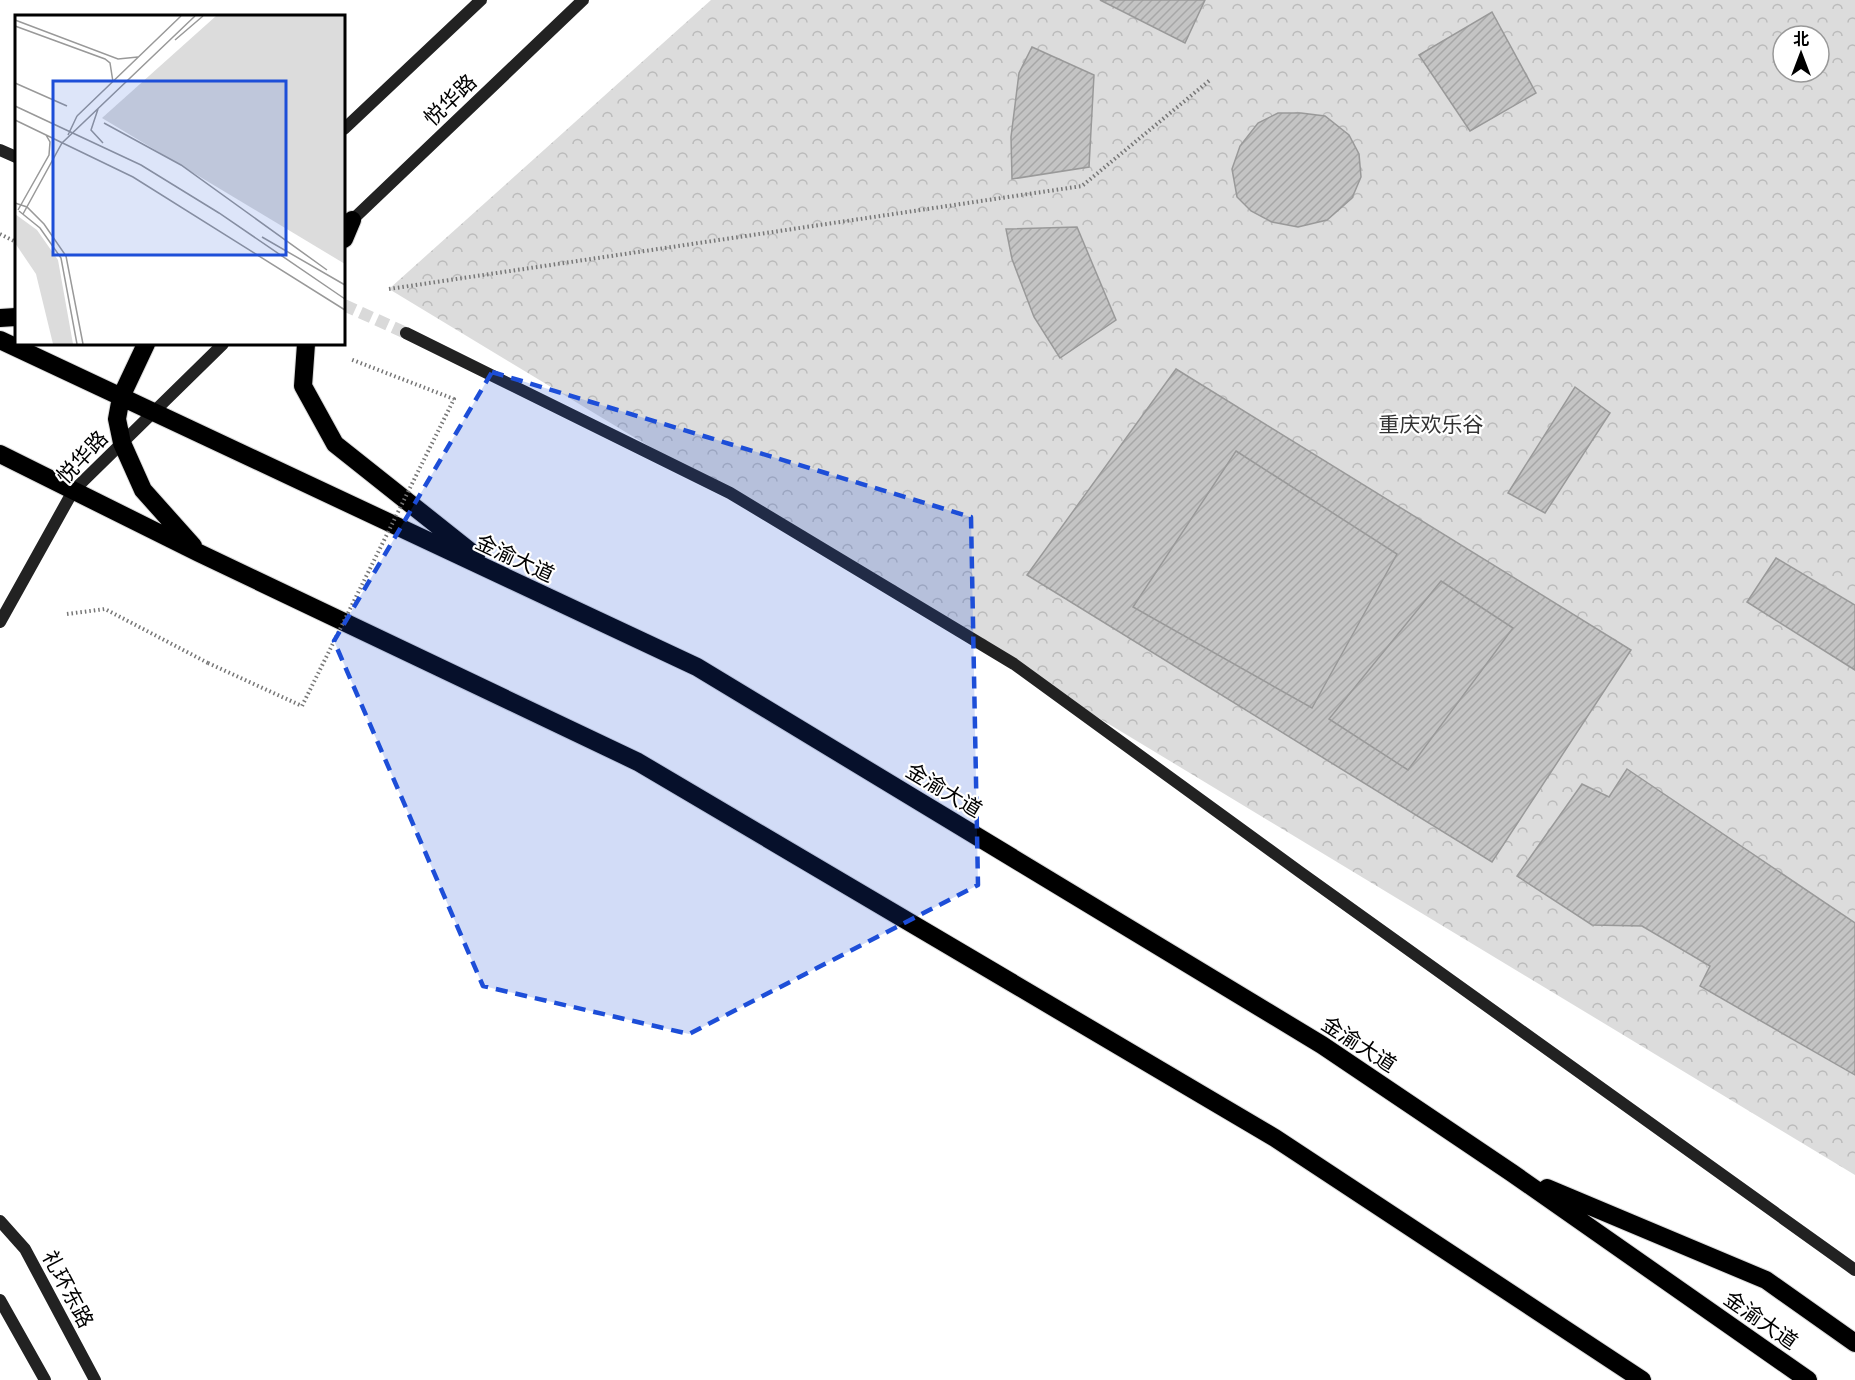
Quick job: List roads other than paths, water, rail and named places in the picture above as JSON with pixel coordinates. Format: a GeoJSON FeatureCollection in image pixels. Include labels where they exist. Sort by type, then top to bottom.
{"type":"FeatureCollection","features":[{"type":"Feature","properties":{"kind":"highway"},"geometry":{"type":"LineString","coordinates":[[0,318],[15,317]]}},
{"type":"Feature","properties":{"kind":"highway","name":"金渝大道"},"geometry":{"type":"LineString","coordinates":[[0,340],[697,667],[1322,1045],[1512,1173],[1808,1380]]}},
{"type":"Feature","properties":{"kind":"highway"},"geometry":{"type":"LineString","coordinates":[[146,345],[121,397],[117,419],[122,442],[143,490],[199,553]]}},
{"type":"Feature","properties":{"kind":"highway"},"geometry":{"type":"LineString","coordinates":[[306,345],[303,386],[335,444],[501,576]]}},
{"type":"Feature","properties":{"kind":"highway"},"geometry":{"type":"LineString","coordinates":[[0,454],[199,553],[638,762],[1275,1138],[1642,1380]]}},
{"type":"Feature","properties":{"kind":"highway"},"geometry":{"type":"LineString","coordinates":[[1512,1173],[1766,1280],[1855,1343]]}},
{"type":"Feature","properties":{"kind":"street","name":"悦华路"},"geometry":{"type":"LineString","coordinates":[[348,224],[582,0]]}},
{"type":"Feature","properties":{"kind":"street"},"geometry":{"type":"LineString","coordinates":[[345,128],[475,3]]}},
{"type":"Feature","properties":{"kind":"street"},"geometry":{"type":"LineString","coordinates":[[0,150],[15,158]]}},
{"type":"Feature","properties":{"kind":"street"},"geometry":{"type":"LineString","coordinates":[[406,333],[730,493],[1014,664],[1855,1270]]}},
{"type":"Feature","properties":{"kind":"street","name":"悦华路"},"geometry":{"type":"LineString","coordinates":[[0,622],[73,491],[223,345]]}},
{"type":"Feature","properties":{"kind":"street","name":"礼环东路"},"geometry":{"type":"LineString","coordinates":[[0,1221],[25,1249],[95,1380]]}},
{"type":"Feature","properties":{"kind":"street"},"geometry":{"type":"LineString","coordinates":[[0,1300],[45,1380]]}},
{"type":"Feature","properties":{"kind":"tunnel"},"geometry":{"type":"LineString","coordinates":[[345,305],[406,333]]}},
{"type":"Feature","properties":{"kind":"park label","name":"重庆欢乐谷"},"geometry":{"type":"Point","coordinates":[1431,424]}}]}
